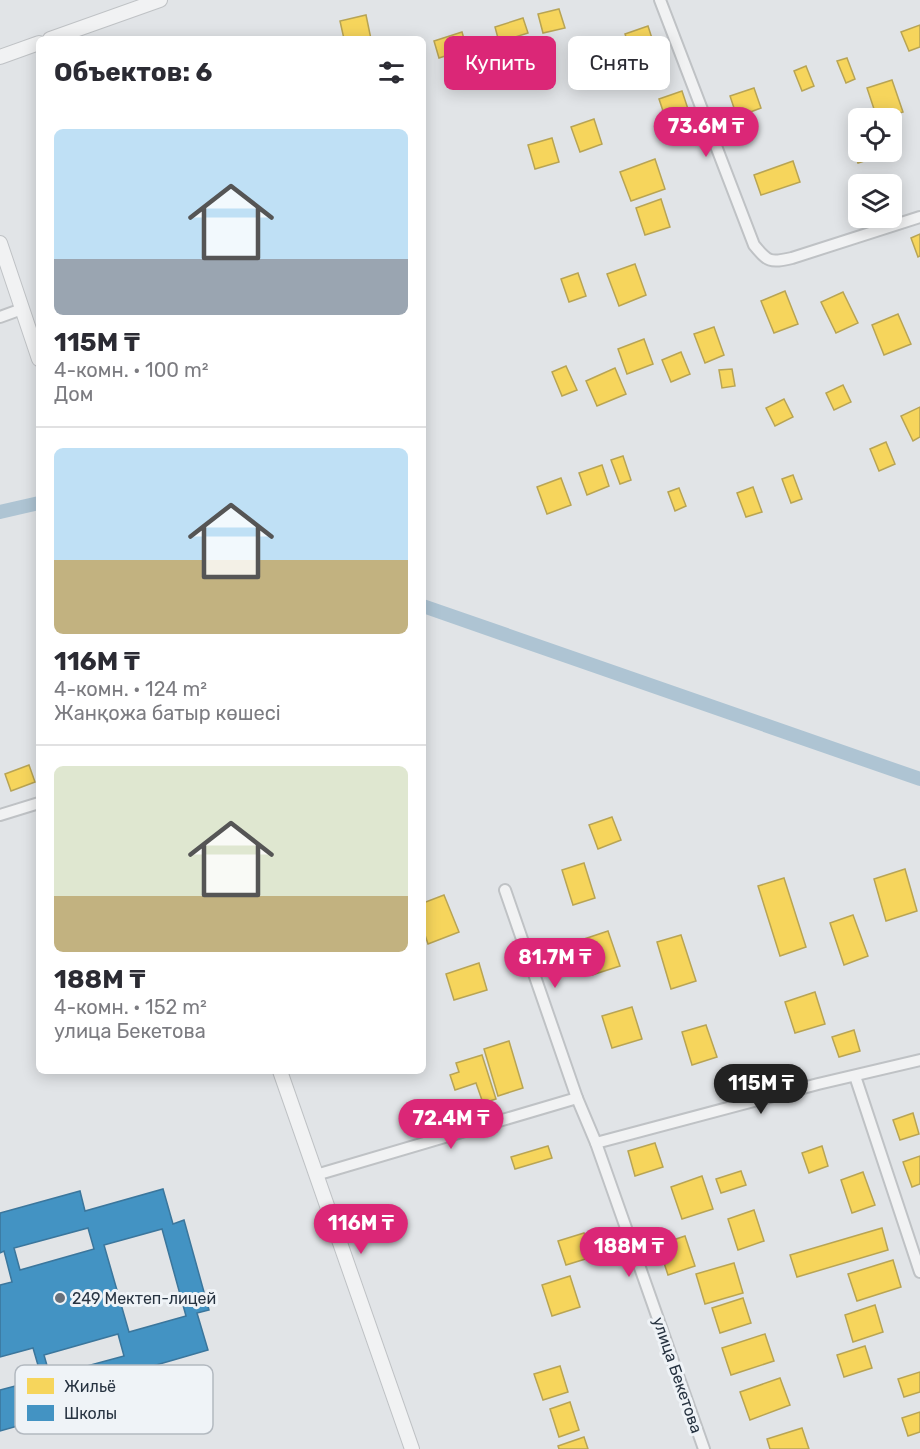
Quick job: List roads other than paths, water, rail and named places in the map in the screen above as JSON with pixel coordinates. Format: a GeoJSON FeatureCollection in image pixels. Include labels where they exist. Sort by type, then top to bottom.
{"type":"FeatureCollection","features":[{"type":"Feature","properties":{"kind":"street"},"geometry":{"type":"LineString","coordinates":[[58,36],[160,0]]}},
{"type":"Feature","properties":{"kind":"street"},"geometry":{"type":"LineString","coordinates":[[660,0],[754,245],[766,259],[775,262],[792,258],[920,217]]}},
{"type":"Feature","properties":{"kind":"street"},"geometry":{"type":"LineString","coordinates":[[0,57],[36,44]]}},
{"type":"Feature","properties":{"kind":"street"},"geometry":{"type":"LineString","coordinates":[[0,243],[36,350]]}},
{"type":"Feature","properties":{"kind":"street"},"geometry":{"type":"LineString","coordinates":[[0,317],[22,309]]}},
{"type":"Feature","properties":{"kind":"street"},"geometry":{"type":"LineString","coordinates":[[0,815],[36,804]]}},
{"type":"Feature","properties":{"kind":"street","name":"улица Бекетова"},"geometry":{"type":"LineString","coordinates":[[505,890],[577,1098],[596,1143],[704,1449]]}},
{"type":"Feature","properties":{"kind":"street"},"geometry":{"type":"LineString","coordinates":[[596,1143],[920,1060]]}},
{"type":"Feature","properties":{"kind":"street"},"geometry":{"type":"LineString","coordinates":[[281,1074],[411,1449]]}},
{"type":"Feature","properties":{"kind":"street"},"geometry":{"type":"LineString","coordinates":[[855,1076],[920,1272]]}},
{"type":"Feature","properties":{"kind":"street"},"geometry":{"type":"LineString","coordinates":[[316,1175],[577,1098]]}},
{"type":"Feature","properties":{"kind":"waterway"},"geometry":{"type":"LineString","coordinates":[[0,512],[36,504]]}},
{"type":"Feature","properties":{"kind":"waterway"},"geometry":{"type":"LineString","coordinates":[[426,607],[920,779]]}},
{"type":"Feature","properties":{"kind":"place","name":"249 Мектеп-лицей"},"geometry":{"type":"Point","coordinates":[60,1298]}}]}
